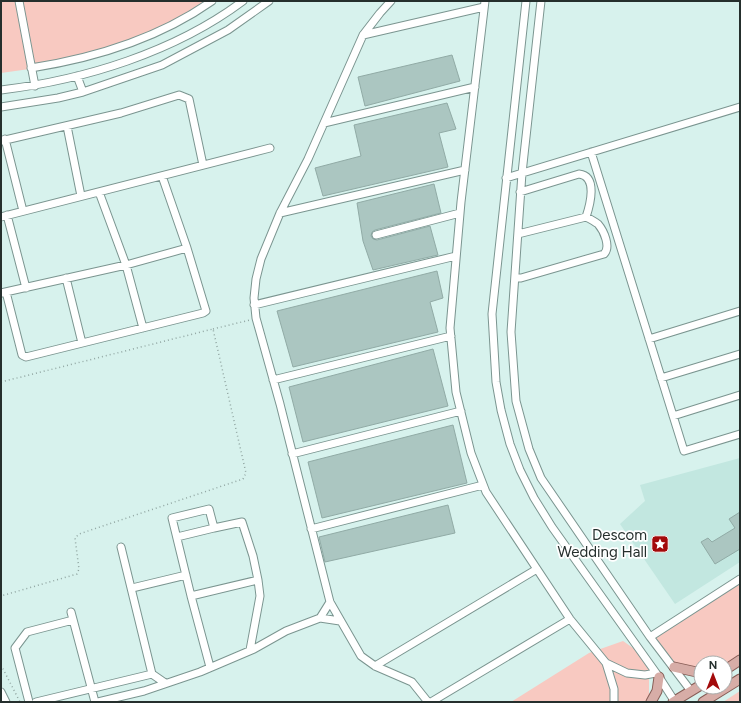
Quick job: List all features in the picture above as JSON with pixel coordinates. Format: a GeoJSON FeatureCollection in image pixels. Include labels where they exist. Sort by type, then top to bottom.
{"type":"FeatureCollection","features":[{"type":"Feature","properties":{"kind":"main road"},"geometry":{"type":"LineString","coordinates":[[674,667],[693,671]]}},
{"type":"Feature","properties":{"kind":"main road"},"geometry":{"type":"LineString","coordinates":[[651,702],[657,691],[657,675]]}},
{"type":"Feature","properties":{"kind":"main road"},"geometry":{"type":"LineString","coordinates":[[703,702],[740,678]]}},
{"type":"Feature","properties":{"kind":"main road"},"geometry":{"type":"LineString","coordinates":[[674,702],[691,691]]}},
{"type":"Feature","properties":{"kind":"street"},"geometry":{"type":"LineString","coordinates":[[19,1],[35,86]]}},
{"type":"Feature","properties":{"kind":"street"},"geometry":{"type":"LineString","coordinates":[[31,68],[93,56],[123,46],[153,34],[212,1]]}},
{"type":"Feature","properties":{"kind":"street"},"geometry":{"type":"LineString","coordinates":[[1,90],[35,86],[89,73],[154,50],[194,31],[243,1]]}},
{"type":"Feature","properties":{"kind":"street"},"geometry":{"type":"LineString","coordinates":[[1,107],[58,98],[83,92],[162,65],[228,30],[269,1]]}},
{"type":"Feature","properties":{"kind":"street"},"geometry":{"type":"LineString","coordinates":[[392,1],[380,13],[364,35],[308,159],[280,213],[261,259],[256,279],[254,305],[256,318],[330,602],[361,656],[374,666],[412,682],[430,702],[570,619]]}},
{"type":"Feature","properties":{"kind":"street"},"geometry":{"type":"LineString","coordinates":[[526,1],[492,314],[496,382],[501,410],[510,444],[520,470],[534,498],[552,527],[657,675],[674,702]]}},
{"type":"Feature","properties":{"kind":"street"},"geometry":{"type":"LineString","coordinates":[[541,1],[520,192],[512,332],[516,401],[529,449],[541,478],[650,637],[691,691]]}},
{"type":"Feature","properties":{"kind":"street"},"geometry":{"type":"LineString","coordinates":[[364,35],[485,4],[460,212],[450,328],[456,392],[471,453],[486,492],[570,619],[606,663],[614,689],[614,702]]}},
{"type":"Feature","properties":{"kind":"street"},"geometry":{"type":"LineString","coordinates":[[77,76],[83,92]]}},
{"type":"Feature","properties":{"kind":"street"},"geometry":{"type":"LineString","coordinates":[[324,123],[475,87]]}},
{"type":"Feature","properties":{"kind":"street"},"geometry":{"type":"LineString","coordinates":[[22,212],[3,140],[122,113],[179,95],[189,99],[203,165]]}},
{"type":"Feature","properties":{"kind":"street"},"geometry":{"type":"LineString","coordinates":[[506,178],[740,106]]}},
{"type":"Feature","properties":{"kind":"street"},"geometry":{"type":"LineString","coordinates":[[67,126],[81,196]]}},
{"type":"Feature","properties":{"kind":"street"},"geometry":{"type":"LineString","coordinates":[[26,288],[4,216],[270,148]]}},
{"type":"Feature","properties":{"kind":"street"},"geometry":{"type":"LineString","coordinates":[[591,152],[684,451],[740,434]]}},
{"type":"Feature","properties":{"kind":"street"},"geometry":{"type":"LineString","coordinates":[[280,213],[465,170]]}},
{"type":"Feature","properties":{"kind":"street"},"geometry":{"type":"LineString","coordinates":[[520,192],[583,174],[586,177],[591,190],[592,199],[586,217]]}},
{"type":"Feature","properties":{"kind":"street"},"geometry":{"type":"LineString","coordinates":[[162,176],[187,248],[206,311],[26,357],[22,355],[4,293],[126,265],[187,248]]}},
{"type":"Feature","properties":{"kind":"street"},"geometry":{"type":"LineString","coordinates":[[99,192],[126,265],[143,328]]}},
{"type":"Feature","properties":{"kind":"street"},"geometry":{"type":"LineString","coordinates":[[376,235],[460,212]]}},
{"type":"Feature","properties":{"kind":"street"},"geometry":{"type":"LineString","coordinates":[[515,278],[521,278],[604,254],[607,252],[608,246],[600,227],[586,217],[518,234]]}},
{"type":"Feature","properties":{"kind":"street"},"geometry":{"type":"LineString","coordinates":[[254,305],[456,256]]}},
{"type":"Feature","properties":{"kind":"street"},"geometry":{"type":"LineString","coordinates":[[66,278],[82,343]]}},
{"type":"Feature","properties":{"kind":"street"},"geometry":{"type":"LineString","coordinates":[[649,339],[740,311]]}},
{"type":"Feature","properties":{"kind":"street"},"geometry":{"type":"LineString","coordinates":[[273,380],[451,336]]}},
{"type":"Feature","properties":{"kind":"street"},"geometry":{"type":"LineString","coordinates":[[661,378],[740,354]]}},
{"type":"Feature","properties":{"kind":"street"},"geometry":{"type":"LineString","coordinates":[[673,416],[740,395]]}},
{"type":"Feature","properties":{"kind":"street"},"geometry":{"type":"LineString","coordinates":[[292,454],[461,411]]}},
{"type":"Feature","properties":{"kind":"street"},"geometry":{"type":"LineString","coordinates":[[311,529],[483,485]]}},
{"type":"Feature","properties":{"kind":"street"},"geometry":{"type":"LineString","coordinates":[[210,668],[190,596],[172,518],[209,509],[214,528]]}},
{"type":"Feature","properties":{"kind":"street"},"geometry":{"type":"LineString","coordinates":[[177,537],[242,522],[253,556],[260,596],[252,649]]}},
{"type":"Feature","properties":{"kind":"street"},"geometry":{"type":"LineString","coordinates":[[121,548],[152,674],[165,684]]}},
{"type":"Feature","properties":{"kind":"street"},"geometry":{"type":"LineString","coordinates":[[374,666],[537,569]]}},
{"type":"Feature","properties":{"kind":"street"},"geometry":{"type":"LineString","coordinates":[[132,588],[186,575]]}},
{"type":"Feature","properties":{"kind":"street"},"geometry":{"type":"LineString","coordinates":[[650,637],[740,579]]}},
{"type":"Feature","properties":{"kind":"street"},"geometry":{"type":"LineString","coordinates":[[190,596],[258,580]]}},
{"type":"Feature","properties":{"kind":"street"},"geometry":{"type":"LineString","coordinates":[[320,618],[330,602]]}},
{"type":"Feature","properties":{"kind":"street"},"geometry":{"type":"LineString","coordinates":[[71,612],[97,702],[144,691],[210,668],[252,649],[286,631],[320,618],[340,620]]}},
{"type":"Feature","properties":{"kind":"street"},"geometry":{"type":"LineString","coordinates":[[29,702],[15,648],[27,632],[73,620]]}},
{"type":"Feature","properties":{"kind":"street"},"geometry":{"type":"LineString","coordinates":[[606,663],[627,673],[657,675]]}},
{"type":"Feature","properties":{"kind":"street"},"geometry":{"type":"LineString","coordinates":[[36,702],[152,674]]}},
{"type":"Feature","properties":{"kind":"street"},"geometry":{"type":"LineString","coordinates":[[1,692],[6,702]]}},
{"type":"Feature","properties":{"kind":"path"},"geometry":{"type":"LineString","coordinates":[[1,382],[256,318]]}},
{"type":"Feature","properties":{"kind":"path"},"geometry":{"type":"LineString","coordinates":[[1,596],[77,574],[79,569],[75,538],[79,534],[243,479],[246,476],[213,329]]}},
{"type":"Feature","properties":{"kind":"path"},"geometry":{"type":"LineString","coordinates":[[1,665],[20,702]]}},
{"type":"Feature","properties":{"kind":"shaded area"},"geometry":{"type":"Polygon","coordinates":[[[1,1],[215,1],[160,29],[58,65],[1,73],[1,1]]]}},
{"type":"Feature","properties":{"kind":"shaded area"},"geometry":{"type":"Polygon","coordinates":[[[740,458],[740,562],[675,604],[620,524],[645,501],[640,485],[740,458]]]}},
{"type":"Feature","properties":{"kind":"shaded area"},"geometry":{"type":"Polygon","coordinates":[[[740,580],[740,660],[733,664],[733,655],[693,655],[693,672],[679,669],[650,637],[740,580]]]}},
{"type":"Feature","properties":{"kind":"shaded area"},"geometry":{"type":"Polygon","coordinates":[[[623,641],[649,659],[649,702],[511,702],[589,653],[623,641]]]}},
{"type":"Feature","properties":{"kind":"shaded area"},"geometry":{"type":"Polygon","coordinates":[[[740,691],[740,702],[723,702],[740,691]]]}},
{"type":"Feature","properties":{"kind":"building"},"geometry":{"type":"Polygon","coordinates":[[[452,55],[460,81],[365,106],[358,77],[452,55]]]}},
{"type":"Feature","properties":{"kind":"building"},"geometry":{"type":"Polygon","coordinates":[[[447,103],[456,129],[439,133],[448,167],[323,196],[315,168],[361,156],[354,125],[447,103]]]}},
{"type":"Feature","properties":{"kind":"building"},"geometry":{"type":"Polygon","coordinates":[[[434,184],[441,213],[375,230],[372,232],[371,236],[373,239],[377,240],[430,226],[438,255],[373,270],[363,241],[357,203],[434,184]]]}},
{"type":"Feature","properties":{"kind":"building"},"geometry":{"type":"Polygon","coordinates":[[[437,271],[443,298],[430,302],[438,332],[293,367],[277,311],[437,271]]]}},
{"type":"Feature","properties":{"kind":"building"},"geometry":{"type":"Polygon","coordinates":[[[433,349],[448,406],[303,442],[289,387],[433,349]]]}},
{"type":"Feature","properties":{"kind":"building"},"geometry":{"type":"Polygon","coordinates":[[[453,425],[467,483],[322,518],[308,462],[453,425]]]}},
{"type":"Feature","properties":{"kind":"building"},"geometry":{"type":"Polygon","coordinates":[[[448,505],[455,533],[325,562],[319,537],[448,505]]]}},
{"type":"Feature","properties":{"kind":"building"},"geometry":{"type":"Polygon","coordinates":[[[740,512],[740,549],[715,564],[701,542],[708,538],[712,542],[735,528],[729,519],[740,512]]]}},
{"type":"Feature","properties":{"kind":"place","name":"Descom Wedding Hall"},"geometry":{"type":"Point","coordinates":[660,544]}}]}
